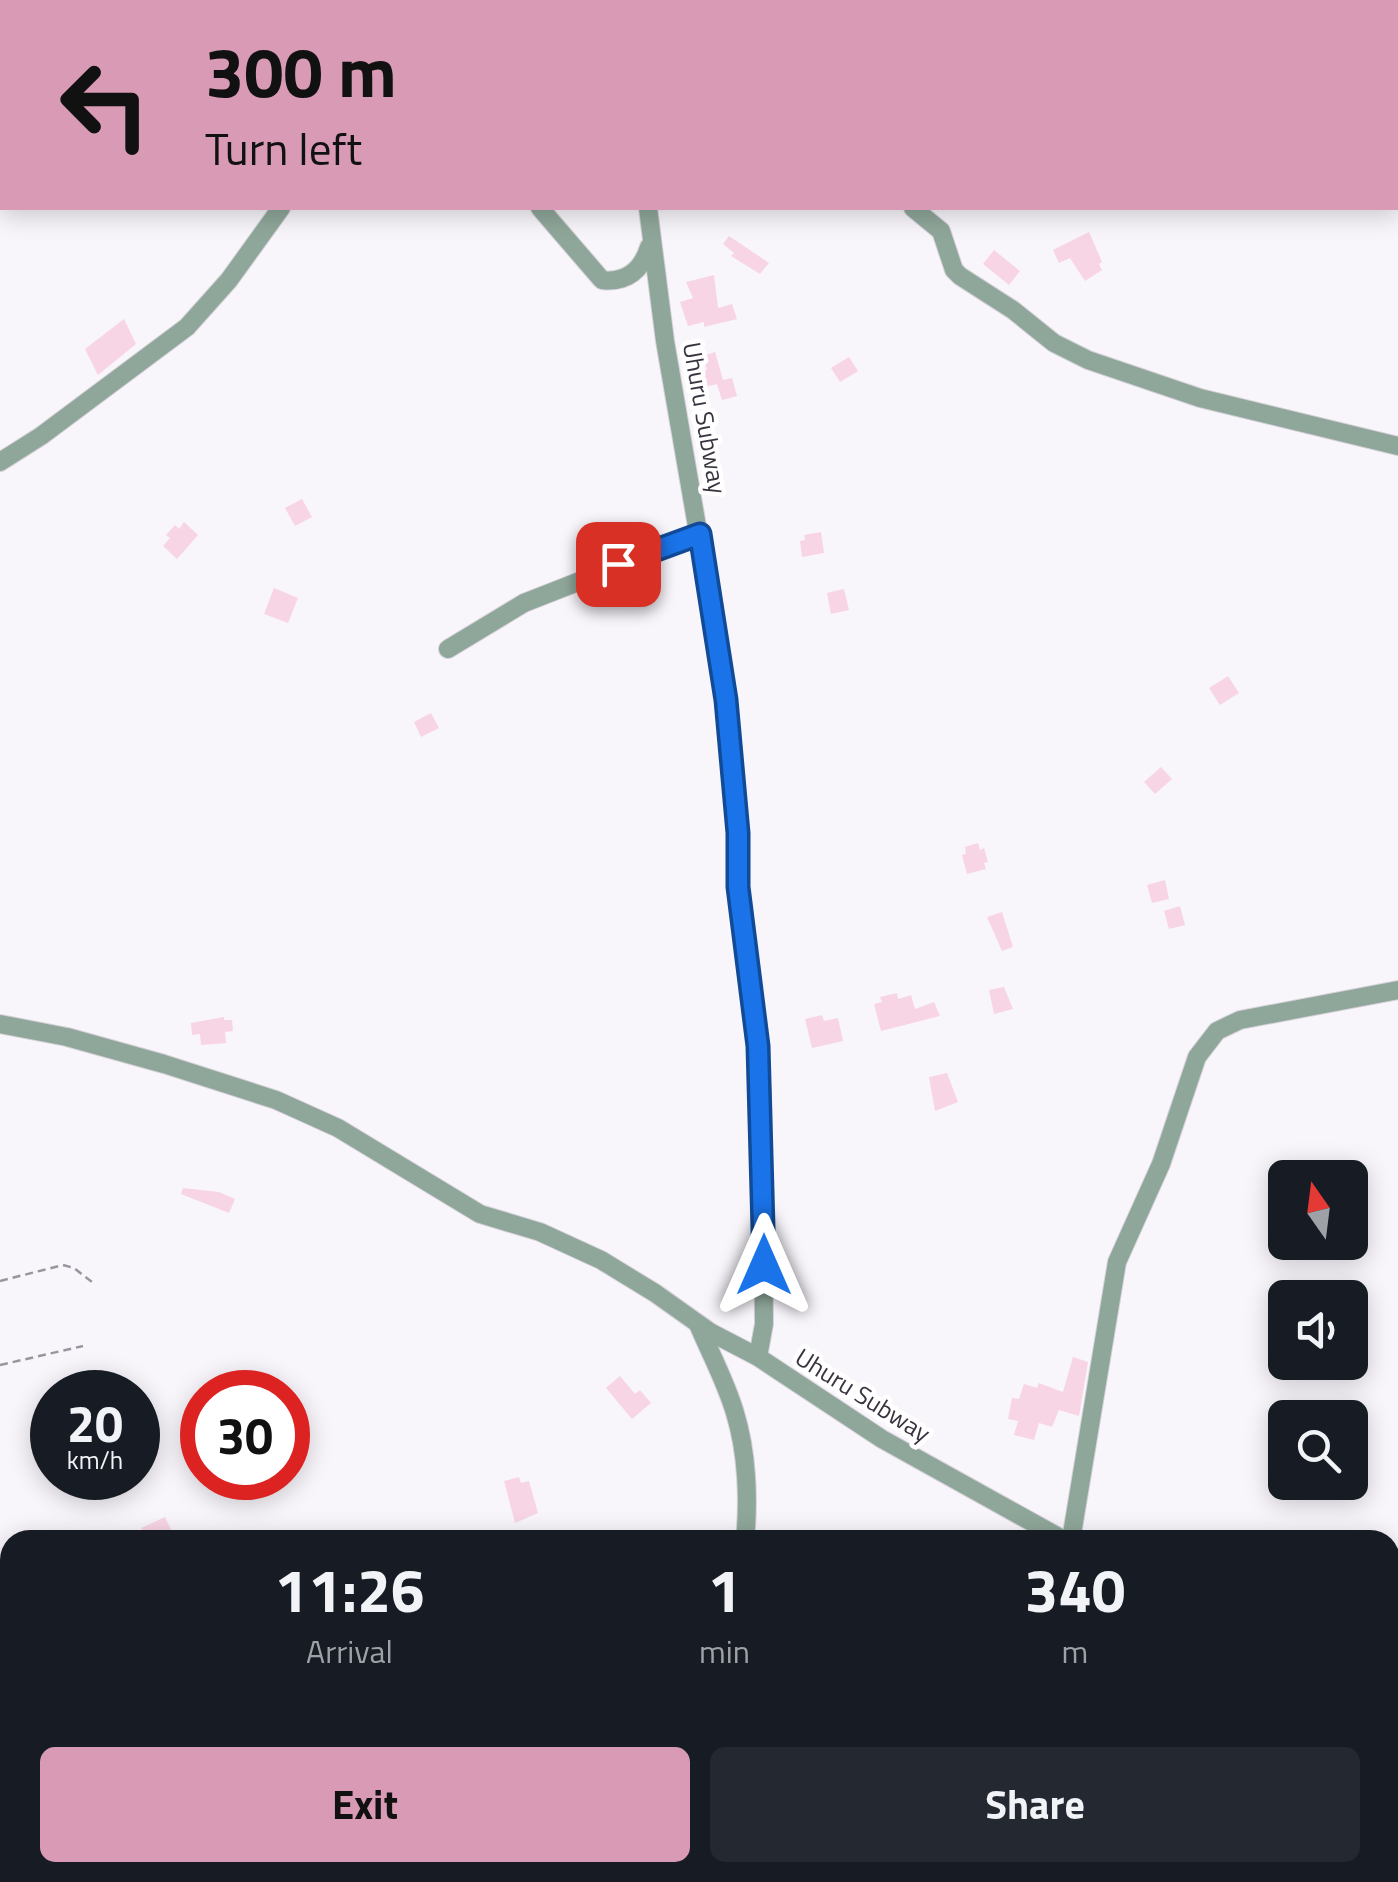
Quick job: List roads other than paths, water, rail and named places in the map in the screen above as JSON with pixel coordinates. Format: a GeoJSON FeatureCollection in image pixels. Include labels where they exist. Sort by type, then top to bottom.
{"type":"FeatureCollection","features":[{"type":"Feature","properties":{"kind":"street"},"geometry":{"type":"LineString","coordinates":[[0,462],[187,327],[229,280],[280,210]]}},
{"type":"Feature","properties":{"kind":"street"},"geometry":{"type":"LineString","coordinates":[[542,210],[602,280],[616,281],[637,270],[644,264],[651,242]]}},
{"type":"Feature","properties":{"kind":"street","name":"Uhuru Subway"},"geometry":{"type":"LineString","coordinates":[[648,210],[673,388],[726,700],[738,833],[738,887],[762,1093],[764,1324],[758,1357],[882,1439],[1050,1530]]}},
{"type":"Feature","properties":{"kind":"street"},"geometry":{"type":"LineString","coordinates":[[915,210],[941,231],[960,276],[1054,342],[1088,360],[1200,398],[1398,446]]}},
{"type":"Feature","properties":{"kind":"street"},"geometry":{"type":"LineString","coordinates":[[448,649],[524,603],[700,534]]}},
{"type":"Feature","properties":{"kind":"street"},"geometry":{"type":"LineString","coordinates":[[1070,1530],[1112,1276],[1161,1164],[1202,1048],[1217,1031],[1240,1020],[1398,990]]}},
{"type":"Feature","properties":{"kind":"street"},"geometry":{"type":"LineString","coordinates":[[0,1024],[67,1037],[164,1064],[293,1107],[374,1147],[480,1214],[540,1232],[601,1260],[698,1324],[758,1357]]}},
{"type":"Feature","properties":{"kind":"street"},"geometry":{"type":"LineString","coordinates":[[698,1324],[740,1433],[746,1486],[744,1530]]}}]}
